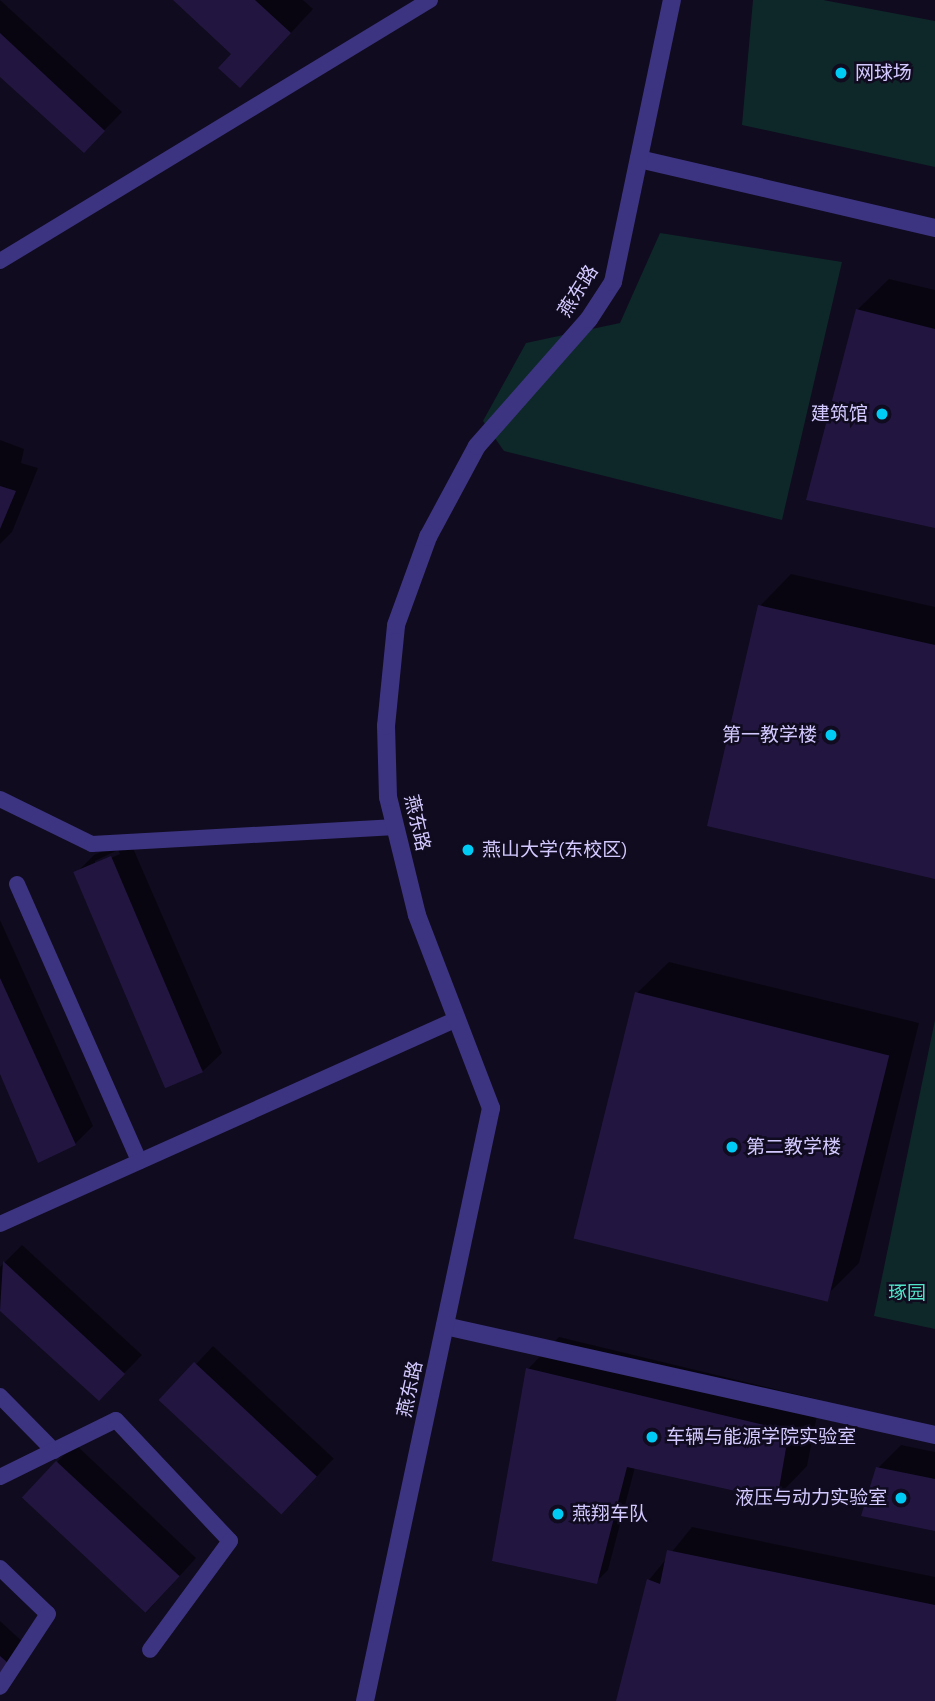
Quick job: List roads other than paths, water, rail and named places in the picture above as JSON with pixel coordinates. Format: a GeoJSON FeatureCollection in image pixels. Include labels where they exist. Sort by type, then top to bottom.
{"type":"FeatureCollection","features":[{"type":"Feature","properties":{"kind":"street","name":"燕东路"},"geometry":{"type":"LineString","coordinates":[[365,1701],[491,1108],[417,915],[388,797],[386,726],[396,625],[428,537],[477,446],[589,319],[613,282],[672,0]]}},
{"type":"Feature","properties":{"kind":"street"},"geometry":{"type":"LineString","coordinates":[[639,159],[935,228]]}},
{"type":"Feature","properties":{"kind":"street"},"geometry":{"type":"LineString","coordinates":[[444,1326],[935,1434]]}},
{"type":"Feature","properties":{"kind":"lane"},"geometry":{"type":"LineString","coordinates":[[0,261],[430,0]]}},
{"type":"Feature","properties":{"kind":"lane"},"geometry":{"type":"LineString","coordinates":[[0,799],[92,844],[396,827]]}},
{"type":"Feature","properties":{"kind":"lane"},"geometry":{"type":"LineString","coordinates":[[17,884],[139,1161]]}},
{"type":"Feature","properties":{"kind":"lane"},"geometry":{"type":"LineString","coordinates":[[0,1224],[457,1019]]}},
{"type":"Feature","properties":{"kind":"lane"},"geometry":{"type":"LineString","coordinates":[[0,1396],[54,1451]]}},
{"type":"Feature","properties":{"kind":"lane"},"geometry":{"type":"LineString","coordinates":[[0,1477],[116,1420],[230,1541],[150,1650]]}},
{"type":"Feature","properties":{"kind":"lane"},"geometry":{"type":"LineString","coordinates":[[0,1568],[48,1615],[0,1687]]}},
{"type":"Feature","properties":{"kind":"place","name":"网球场"},"geometry":{"type":"Point","coordinates":[841,73]}},
{"type":"Feature","properties":{"kind":"place","name":"建筑馆"},"geometry":{"type":"Point","coordinates":[882,414]}},
{"type":"Feature","properties":{"kind":"place","name":"第一教学楼"},"geometry":{"type":"Point","coordinates":[831,735]}},
{"type":"Feature","properties":{"kind":"place","name":"燕山大学(东校区)"},"geometry":{"type":"Point","coordinates":[468,850]}},
{"type":"Feature","properties":{"kind":"place","name":"第二教学楼"},"geometry":{"type":"Point","coordinates":[732,1147]}},
{"type":"Feature","properties":{"kind":"place","name":"车辆与能源学院实验室"},"geometry":{"type":"Point","coordinates":[652,1437]}},
{"type":"Feature","properties":{"kind":"place","name":"液压与动力实验室"},"geometry":{"type":"Point","coordinates":[901,1498]}},
{"type":"Feature","properties":{"kind":"place","name":"燕翔车队"},"geometry":{"type":"Point","coordinates":[558,1514]}},
{"type":"Feature","properties":{"kind":"park label","name":"琢园"},"geometry":{"type":"Point","coordinates":[907,1293]}}]}
